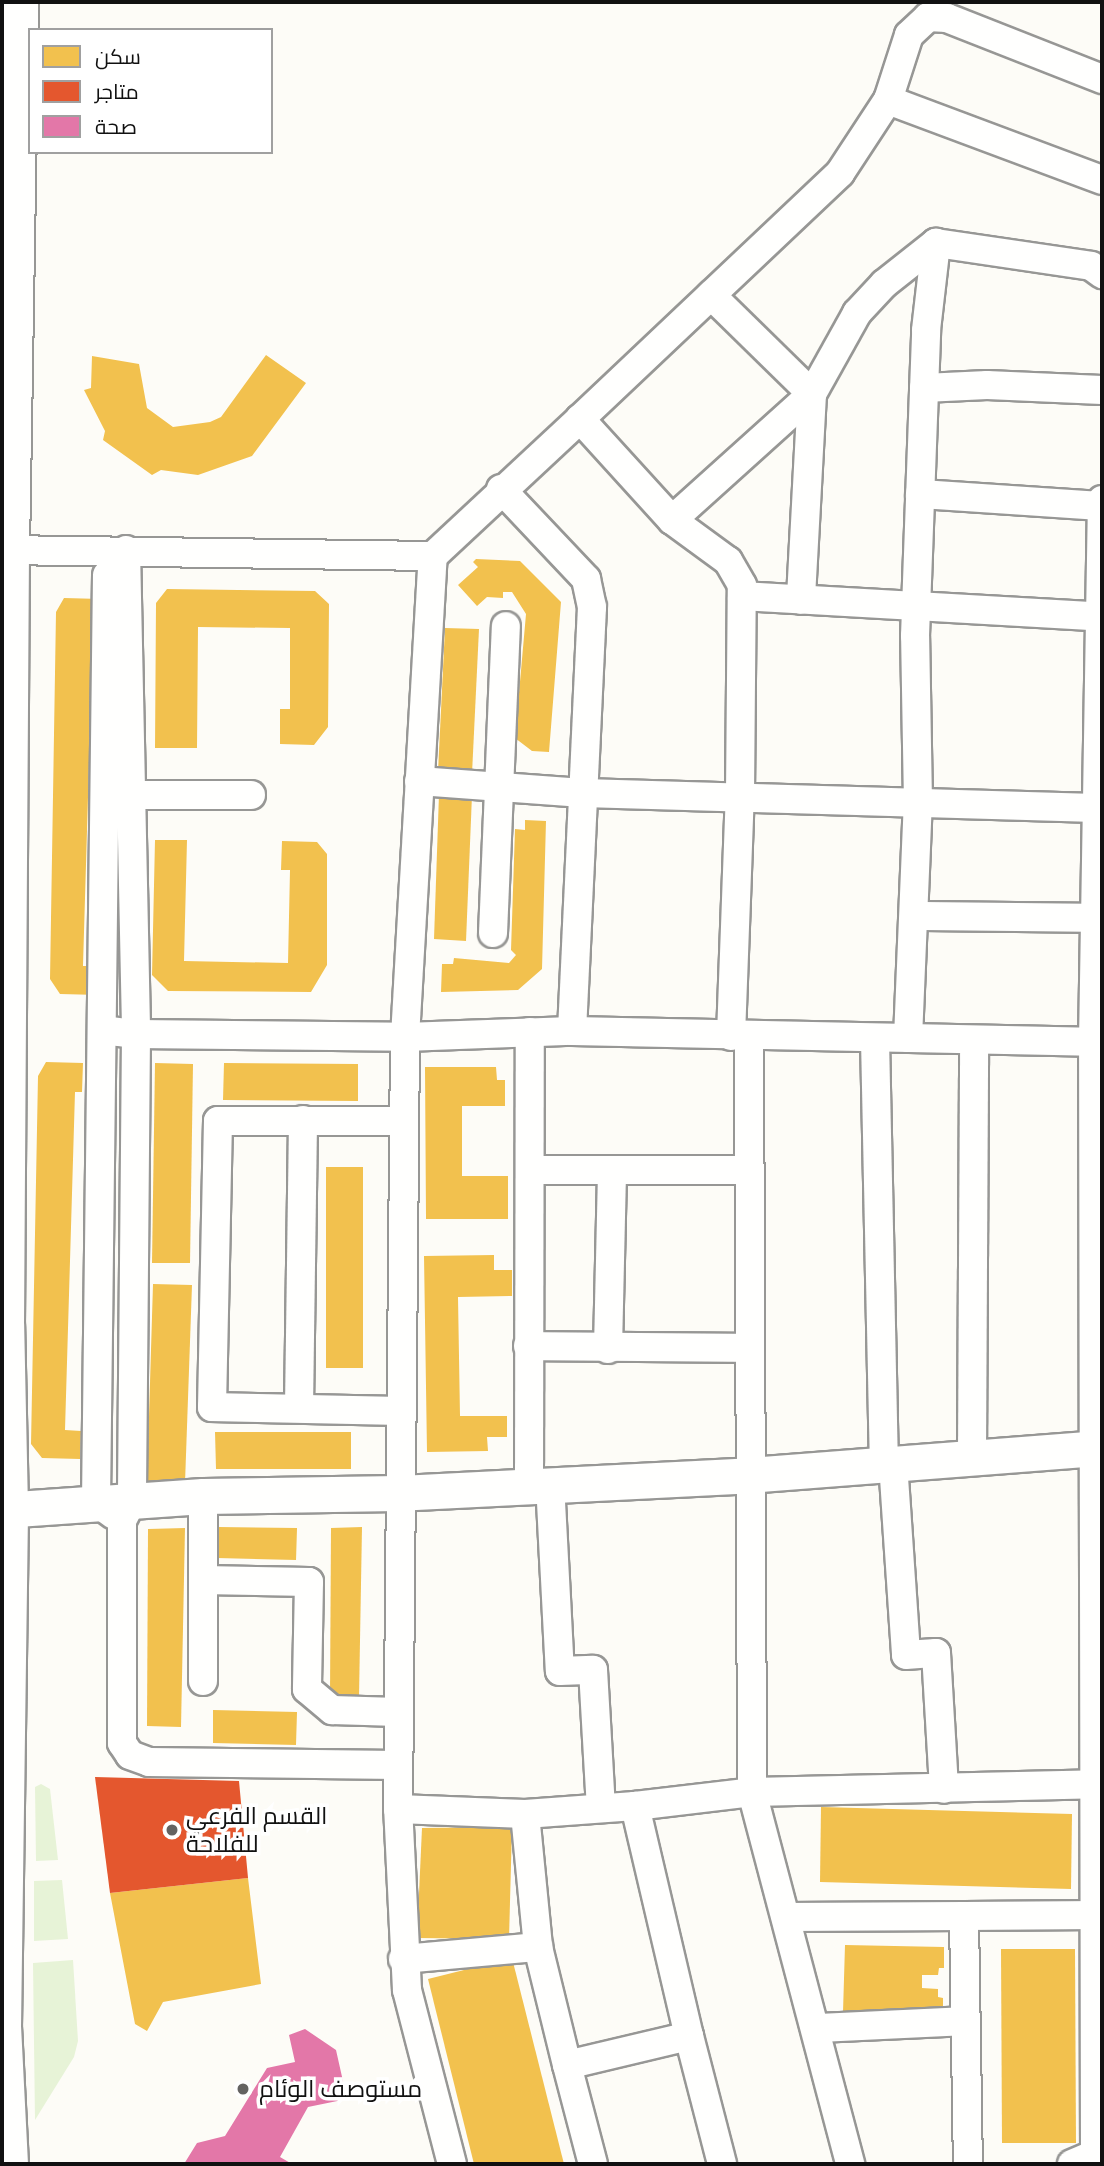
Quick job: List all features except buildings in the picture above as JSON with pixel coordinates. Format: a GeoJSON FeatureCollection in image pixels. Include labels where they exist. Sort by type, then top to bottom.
{"type":"FeatureCollection","features":[{"type":"Feature","properties":{"kind":"street"},"geometry":{"type":"LineString","coordinates":[[10,2164],[2,2026],[6,1509],[6,550],[11,100],[20,2]]}},
{"type":"Feature","properties":{"kind":"street"},"geometry":{"type":"LineString","coordinates":[[6,550],[117,550],[381,559],[433,556],[501,489],[580,419],[840,173],[888,100],[909,35],[928,17],[947,18],[1102,79]]}},
{"type":"Feature","properties":{"kind":"street"},"geometry":{"type":"LineString","coordinates":[[888,100],[1102,180]]}},
{"type":"Feature","properties":{"kind":"street"},"geometry":{"type":"LineString","coordinates":[[908,1038],[918,803],[916,609],[920,494],[924,388],[936,243]]}},
{"type":"Feature","properties":{"kind":"street"},"geometry":{"type":"LineString","coordinates":[[672,520],[812,394],[858,313],[884,284],[936,243],[1091,266],[1102,274]]}},
{"type":"Feature","properties":{"kind":"street"},"geometry":{"type":"LineString","coordinates":[[711,295],[812,394],[801,600]]}},
{"type":"Feature","properties":{"kind":"street"},"geometry":{"type":"LineString","coordinates":[[924,388],[988,385],[1102,390]]}},
{"type":"Feature","properties":{"kind":"street"},"geometry":{"type":"LineString","coordinates":[[580,419],[672,520],[728,561],[741,585],[740,1037],[747,1170],[752,1792],[788,1917],[850,2164]]}},
{"type":"Feature","properties":{"kind":"street"},"geometry":{"type":"LineString","coordinates":[[501,489],[586,579],[592,607],[572,1031]]}},
{"type":"Feature","properties":{"kind":"street"},"geometry":{"type":"LineString","coordinates":[[920,494],[1102,506]]}},
{"type":"Feature","properties":{"kind":"street"},"geometry":{"type":"LineString","coordinates":[[1090,2157],[1100,1834],[1096,1784],[1099,1684],[1098,1042],[1095,918],[1102,500]]}},
{"type":"Feature","properties":{"kind":"street"},"geometry":{"type":"LineString","coordinates":[[117,550],[118,795],[136,1034],[117,1508]]}},
{"type":"Feature","properties":{"kind":"street"},"geometry":{"type":"LineString","coordinates":[[433,556],[405,1037],[398,1493],[398,1809],[403,1959],[452,2164]]}},
{"type":"Feature","properties":{"kind":"street"},"geometry":{"type":"LineString","coordinates":[[742,596],[916,609],[1101,617]]}},
{"type":"Feature","properties":{"kind":"street"},"geometry":{"type":"LineString","coordinates":[[493,933],[506,626]]}},
{"type":"Feature","properties":{"kind":"street"},"geometry":{"type":"LineString","coordinates":[[419,781],[583,793],[740,795],[1096,808]]}},
{"type":"Feature","properties":{"kind":"street"},"geometry":{"type":"LineString","coordinates":[[118,795],[251,795]]}},
{"type":"Feature","properties":{"kind":"street"},"geometry":{"type":"LineString","coordinates":[[118,795],[102,1030],[117,1508],[121,1737],[130,1755],[149,1762],[398,1765]]}},
{"type":"Feature","properties":{"kind":"street"},"geometry":{"type":"LineString","coordinates":[[914,916],[1095,918]]}},
{"type":"Feature","properties":{"kind":"street"},"geometry":{"type":"LineString","coordinates":[[102,1030],[136,1034],[405,1037],[572,1031],[875,1040],[908,1038],[1098,1042]]}},
{"type":"Feature","properties":{"kind":"street"},"geometry":{"type":"LineString","coordinates":[[530,1032],[528,1346],[539,1483],[560,1671],[593,1670],[601,1808]]}},
{"type":"Feature","properties":{"kind":"street"},"geometry":{"type":"LineString","coordinates":[[875,1040],[888,1463],[906,1655],[936,1653],[944,1788]]}},
{"type":"Feature","properties":{"kind":"street"},"geometry":{"type":"LineString","coordinates":[[972,1454],[974,1041]]}},
{"type":"Feature","properties":{"kind":"street"},"geometry":{"type":"LineString","coordinates":[[299,1408],[303,1120]]}},
{"type":"Feature","properties":{"kind":"street"},"geometry":{"type":"LineString","coordinates":[[399,1411],[212,1407],[218,1121],[403,1121]]}},
{"type":"Feature","properties":{"kind":"street"},"geometry":{"type":"LineString","coordinates":[[530,1170],[612,1173],[747,1170]]}},
{"type":"Feature","properties":{"kind":"street"},"geometry":{"type":"LineString","coordinates":[[608,1349],[612,1173]]}},
{"type":"Feature","properties":{"kind":"street"},"geometry":{"type":"LineString","coordinates":[[528,1346],[608,1349],[748,1348]]}},
{"type":"Feature","properties":{"kind":"street"},"geometry":{"type":"LineString","coordinates":[[6,1509],[117,1508],[203,1496],[398,1493],[539,1483],[748,1475],[972,1454],[1098,1448]]}},
{"type":"Feature","properties":{"kind":"street"},"geometry":{"type":"LineString","coordinates":[[203,1496],[203,1681]]}},
{"type":"Feature","properties":{"kind":"street"},"geometry":{"type":"LineString","coordinates":[[203,1580],[309,1582],[307,1689],[332,1710],[398,1712]]}},
{"type":"Feature","properties":{"kind":"street"},"geometry":{"type":"LineString","coordinates":[[398,1809],[525,1814],[635,1806],[752,1792],[1096,1784]]}},
{"type":"Feature","properties":{"kind":"street"},"geometry":{"type":"LineString","coordinates":[[635,1806],[722,2164]]}},
{"type":"Feature","properties":{"kind":"street"},"geometry":{"type":"LineString","coordinates":[[525,1814],[538,1947],[593,2164]]}},
{"type":"Feature","properties":{"kind":"street"},"geometry":{"type":"LineString","coordinates":[[788,1917],[1098,1915]]}},
{"type":"Feature","properties":{"kind":"street"},"geometry":{"type":"LineString","coordinates":[[964,1916],[968,2164]]}},
{"type":"Feature","properties":{"kind":"street"},"geometry":{"type":"LineString","coordinates":[[403,1959],[538,1947]]}},
{"type":"Feature","properties":{"kind":"street"},"geometry":{"type":"LineString","coordinates":[[817,2028],[964,2021]]}},
{"type":"Feature","properties":{"kind":"street"},"geometry":{"type":"LineString","coordinates":[[567,2065],[689,2036]]}},
{"type":"Feature","properties":{"kind":"green space"},"geometry":{"type":"Polygon","coordinates":[[[41,1784],[50,1789],[58,1860],[36,1861],[35,1787],[41,1784]]]}},
{"type":"Feature","properties":{"kind":"green space"},"geometry":{"type":"Polygon","coordinates":[[[62,1880],[68,1939],[34,1941],[34,1881],[62,1880]]]}},
{"type":"Feature","properties":{"kind":"green space"},"geometry":{"type":"Polygon","coordinates":[[[73,1960],[78,2041],[74,2057],[35,2120],[33,1963],[73,1960]]]}},
{"type":"Feature","properties":{"kind":"place","name":"القسم الفرعي للفلاحة"},"geometry":{"type":"Point","coordinates":[172,1830]}},
{"type":"Feature","properties":{"kind":"place","name":"مستوصف الوئام"},"geometry":{"type":"Point","coordinates":[243,2089]}}]}
